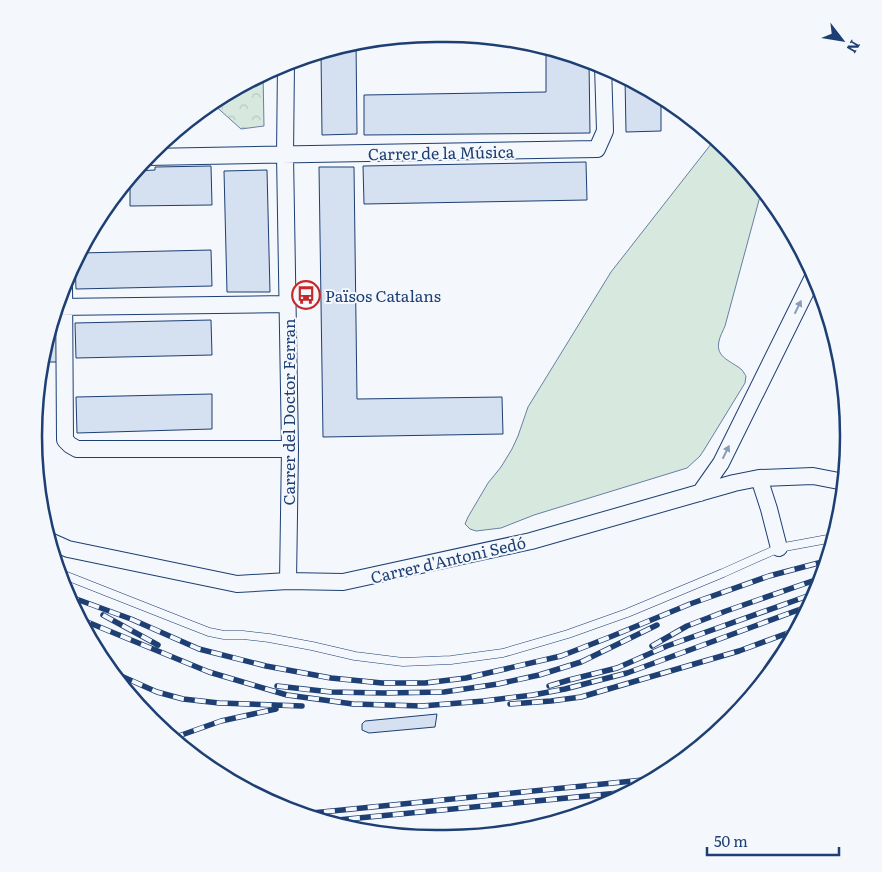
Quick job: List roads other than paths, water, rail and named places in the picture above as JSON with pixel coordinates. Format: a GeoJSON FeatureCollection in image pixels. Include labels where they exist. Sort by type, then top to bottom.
{"type":"FeatureCollection","features":[{"type":"Feature","properties":{"kind":"street","name":"Carrer del Doctor Ferran"},"geometry":{"type":"LineString","coordinates":[[286,72],[290,449],[288,581]]}},
{"type":"Feature","properties":{"kind":"street","name":"Carrer de la Música"},"geometry":{"type":"LineString","coordinates":[[286,155],[597,149],[605,131],[604,75]]}},
{"type":"Feature","properties":{"kind":"street"},"geometry":{"type":"LineString","coordinates":[[159,157],[286,155]]}},
{"type":"Feature","properties":{"kind":"street"},"geometry":{"type":"LineString","coordinates":[[700,493],[721,463],[810,284]]}},
{"type":"Feature","properties":{"kind":"street"},"geometry":{"type":"LineString","coordinates":[[64,307],[288,304]]}},
{"type":"Feature","properties":{"kind":"street"},"geometry":{"type":"LineString","coordinates":[[61,316],[66,440],[70,445],[77,449],[290,449]]}},
{"type":"Feature","properties":{"kind":"street","name":"Carrer d'Antoni Sedó"},"geometry":{"type":"LineString","coordinates":[[58,545],[68,549],[238,584],[288,581],[343,582],[531,541],[734,483],[759,478],[813,476],[837,481]]}},
{"type":"Feature","properties":{"kind":"street"},"geometry":{"type":"LineString","coordinates":[[759,478],[779,548]]}},
{"type":"Feature","properties":{"kind":"lane"},"geometry":{"type":"LineString","coordinates":[[68,576],[209,632],[269,638],[355,656],[403,662],[451,660],[503,653],[568,634],[628,613],[779,548],[826,539]]}},
{"type":"Feature","properties":{"kind":"railway"},"geometry":{"type":"LineString","coordinates":[[78,600],[131,619],[199,649],[266,666],[331,678],[382,683],[425,683],[466,678],[561,656],[690,604],[769,576],[819,563]]}},
{"type":"Feature","properties":{"kind":"railway"},"geometry":{"type":"LineString","coordinates":[[652,646],[687,626],[812,581]]}},
{"type":"Feature","properties":{"kind":"railway"},"geometry":{"type":"LineString","coordinates":[[549,686],[617,668],[667,646],[805,597]]}},
{"type":"Feature","properties":{"kind":"railway"},"geometry":{"type":"LineString","coordinates":[[90,623],[209,672],[287,695],[353,704],[422,706],[484,701],[565,689],[627,673],[799,610]]}},
{"type":"Feature","properties":{"kind":"railway"},"geometry":{"type":"LineString","coordinates":[[103,615],[158,645]]}},
{"type":"Feature","properties":{"kind":"railway"},"geometry":{"type":"LineString","coordinates":[[277,686],[331,692],[384,693],[444,692],[498,684],[539,675],[581,662],[657,625]]}},
{"type":"Feature","properties":{"kind":"railway"},"geometry":{"type":"LineString","coordinates":[[510,704],[581,697],[739,651],[787,633]]}},
{"type":"Feature","properties":{"kind":"railway"},"geometry":{"type":"LineString","coordinates":[[126,678],[157,692],[183,699],[219,703],[302,706]]}},
{"type":"Feature","properties":{"kind":"railway"},"geometry":{"type":"LineString","coordinates":[[181,735],[221,721],[276,709]]}},
{"type":"Feature","properties":{"kind":"railway"},"geometry":{"type":"LineString","coordinates":[[321,812],[636,781]]}},
{"type":"Feature","properties":{"kind":"railway"},"geometry":{"type":"LineString","coordinates":[[347,819],[610,794]]}},
{"type":"Feature","properties":{"kind":"place","name":"Països Catalans"},"geometry":{"type":"Point","coordinates":[306,295]}}]}
